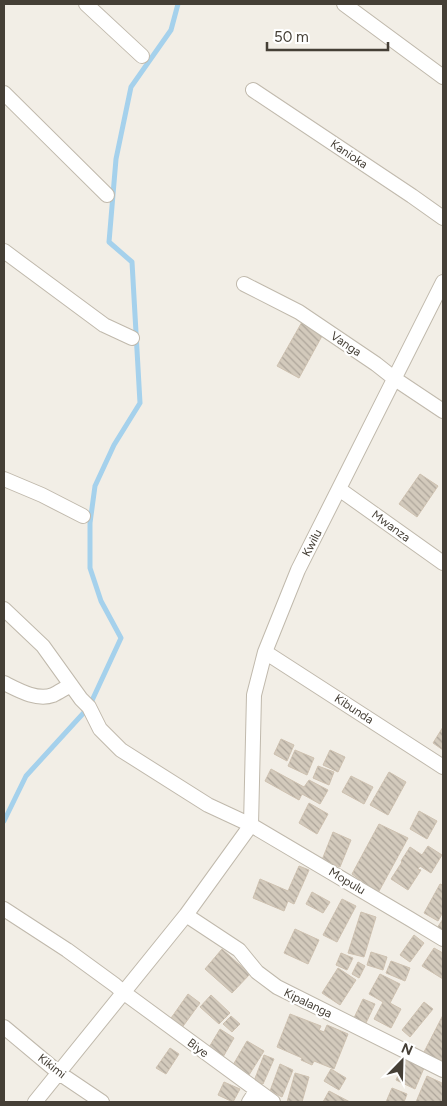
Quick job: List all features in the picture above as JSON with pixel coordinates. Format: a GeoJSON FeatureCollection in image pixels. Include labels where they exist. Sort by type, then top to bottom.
{"type":"FeatureCollection","features":[{"type":"Feature","properties":{"kind":"street"},"geometry":{"type":"LineString","coordinates":[[86,4],[142,56]]}},
{"type":"Feature","properties":{"kind":"street"},"geometry":{"type":"LineString","coordinates":[[344,4],[443,77]]}},
{"type":"Feature","properties":{"kind":"street","name":"Kanioka"},"geometry":{"type":"LineString","coordinates":[[253,90],[443,218]]}},
{"type":"Feature","properties":{"kind":"street"},"geometry":{"type":"LineString","coordinates":[[4,93],[107,195]]}},
{"type":"Feature","properties":{"kind":"street"},"geometry":{"type":"LineString","coordinates":[[4,251],[104,325],[132,338]]}},
{"type":"Feature","properties":{"kind":"street","name":"Kwilu"},"geometry":{"type":"LineString","coordinates":[[250,824],[254,694],[265,652],[298,570],[443,282]]}},
{"type":"Feature","properties":{"kind":"street","name":"Vanga"},"geometry":{"type":"LineString","coordinates":[[244,284],[299,312],[443,411]]}},
{"type":"Feature","properties":{"kind":"street"},"geometry":{"type":"LineString","coordinates":[[4,479],[42,495],[83,516]]}},
{"type":"Feature","properties":{"kind":"street","name":"Mwanza"},"geometry":{"type":"LineString","coordinates":[[339,489],[443,563]]}},
{"type":"Feature","properties":{"kind":"street","name":"Mopulu"},"geometry":{"type":"LineString","coordinates":[[4,609],[43,646],[89,707],[100,729],[121,750],[208,805],[250,824],[443,940]]}},
{"type":"Feature","properties":{"kind":"street","name":"Kibunda"},"geometry":{"type":"LineString","coordinates":[[265,652],[443,767]]}},
{"type":"Feature","properties":{"kind":"street"},"geometry":{"type":"LineString","coordinates":[[4,683],[40,697],[52,695],[71,685]]}},
{"type":"Feature","properties":{"kind":"street"},"geometry":{"type":"LineString","coordinates":[[34,1102],[186,915],[250,824]]}},
{"type":"Feature","properties":{"kind":"street","name":"Biye"},"geometry":{"type":"LineString","coordinates":[[4,909],[115,985],[253,1097],[273,1102]]}},
{"type":"Feature","properties":{"kind":"street","name":"Kipalanga"},"geometry":{"type":"LineString","coordinates":[[186,915],[239,950],[257,972],[277,988],[443,1070]]}},
{"type":"Feature","properties":{"kind":"street","name":"Kikimi"},"geometry":{"type":"LineString","coordinates":[[4,1027],[59,1073],[102,1102]]}},
{"type":"Feature","properties":{"kind":"building"},"geometry":{"type":"Polygon","coordinates":[[[302,322],[315,329],[322,336],[299,378],[277,366],[302,322]]]}},
{"type":"Feature","properties":{"kind":"building"},"geometry":{"type":"Polygon","coordinates":[[[420,474],[438,486],[417,517],[399,504],[420,474]]]}},
{"type":"Feature","properties":{"kind":"building"},"geometry":{"type":"Polygon","coordinates":[[[443,727],[443,750],[433,743],[443,727]]]}},
{"type":"Feature","properties":{"kind":"building"},"geometry":{"type":"Polygon","coordinates":[[[281,739],[294,745],[287,761],[274,754],[281,739]]]}},
{"type":"Feature","properties":{"kind":"building"},"geometry":{"type":"Polygon","coordinates":[[[295,750],[314,758],[307,775],[288,766],[295,750]]]}},
{"type":"Feature","properties":{"kind":"building"},"geometry":{"type":"Polygon","coordinates":[[[330,750],[345,757],[338,772],[323,765],[330,750]]]}},
{"type":"Feature","properties":{"kind":"building"},"geometry":{"type":"Polygon","coordinates":[[[318,766],[334,772],[329,785],[313,778],[318,766]]]}},
{"type":"Feature","properties":{"kind":"building"},"geometry":{"type":"Polygon","coordinates":[[[271,769],[304,787],[309,780],[328,790],[320,804],[302,794],[299,800],[265,781],[271,769]]]}},
{"type":"Feature","properties":{"kind":"building"},"geometry":{"type":"Polygon","coordinates":[[[389,772],[406,782],[388,815],[370,805],[389,772]]]}},
{"type":"Feature","properties":{"kind":"building"},"geometry":{"type":"Polygon","coordinates":[[[351,776],[373,787],[364,804],[342,792],[351,776]]]}},
{"type":"Feature","properties":{"kind":"building"},"geometry":{"type":"Polygon","coordinates":[[[309,803],[328,814],[317,834],[299,823],[309,803]]]}},
{"type":"Feature","properties":{"kind":"building"},"geometry":{"type":"Polygon","coordinates":[[[419,811],[437,821],[427,839],[410,829],[419,811]]]}},
{"type":"Feature","properties":{"kind":"building"},"geometry":{"type":"Polygon","coordinates":[[[379,824],[408,838],[378,893],[352,874],[379,824]]]}},
{"type":"Feature","properties":{"kind":"building"},"geometry":{"type":"Polygon","coordinates":[[[333,832],[351,840],[340,867],[322,860],[333,832]]]}},
{"type":"Feature","properties":{"kind":"building"},"geometry":{"type":"Polygon","coordinates":[[[428,846],[442,855],[431,873],[420,866],[418,869],[421,870],[408,890],[391,879],[410,847],[422,855],[428,846]]]}},
{"type":"Feature","properties":{"kind":"building"},"geometry":{"type":"Polygon","coordinates":[[[299,866],[309,870],[294,904],[288,901],[284,911],[253,898],[260,879],[288,891],[299,866]]]}},
{"type":"Feature","properties":{"kind":"building"},"geometry":{"type":"Polygon","coordinates":[[[440,884],[443,885],[443,912],[438,921],[424,913],[440,884]]]}},
{"type":"Feature","properties":{"kind":"building"},"geometry":{"type":"Polygon","coordinates":[[[312,892],[330,902],[323,913],[306,904],[312,892]]]}},
{"type":"Feature","properties":{"kind":"building"},"geometry":{"type":"Polygon","coordinates":[[[342,899],[356,906],[337,942],[323,935],[342,899]]]}},
{"type":"Feature","properties":{"kind":"building"},"geometry":{"type":"Polygon","coordinates":[[[361,912],[376,917],[364,957],[348,953],[361,912]]]}},
{"type":"Feature","properties":{"kind":"building"},"geometry":{"type":"Polygon","coordinates":[[[443,919],[443,932],[437,928],[443,919]]]}},
{"type":"Feature","properties":{"kind":"building"},"geometry":{"type":"Polygon","coordinates":[[[295,929],[319,940],[308,964],[284,953],[295,929]]]}},
{"type":"Feature","properties":{"kind":"building"},"geometry":{"type":"Polygon","coordinates":[[[414,935],[424,943],[410,962],[400,955],[414,935]]]}},
{"type":"Feature","properties":{"kind":"building"},"geometry":{"type":"Polygon","coordinates":[[[434,948],[443,953],[443,979],[422,966],[434,948]]]}},
{"type":"Feature","properties":{"kind":"building"},"geometry":{"type":"Polygon","coordinates":[[[222,949],[250,974],[232,993],[205,969],[222,949]]]}},
{"type":"Feature","properties":{"kind":"building"},"geometry":{"type":"Polygon","coordinates":[[[371,952],[387,957],[383,970],[367,965],[371,952]]]}},
{"type":"Feature","properties":{"kind":"building"},"geometry":{"type":"Polygon","coordinates":[[[341,953],[353,958],[347,970],[336,965],[341,953]]]}},
{"type":"Feature","properties":{"kind":"building"},"geometry":{"type":"Polygon","coordinates":[[[391,961],[410,968],[405,981],[386,973],[391,961]]]}},
{"type":"Feature","properties":{"kind":"building"},"geometry":{"type":"Polygon","coordinates":[[[358,962],[365,966],[359,978],[352,974],[358,962]]]}},
{"type":"Feature","properties":{"kind":"building"},"geometry":{"type":"Polygon","coordinates":[[[338,968],[356,980],[340,1005],[322,993],[338,968]]]}},
{"type":"Feature","properties":{"kind":"building"},"geometry":{"type":"Polygon","coordinates":[[[380,974],[400,984],[390,1003],[401,1009],[391,1028],[374,1019],[383,1002],[369,994],[380,974]]]}},
{"type":"Feature","properties":{"kind":"building"},"geometry":{"type":"Polygon","coordinates":[[[188,994],[200,1003],[181,1029],[169,1021],[188,994]]]}},
{"type":"Feature","properties":{"kind":"building"},"geometry":{"type":"Polygon","coordinates":[[[211,995],[230,1013],[219,1024],[200,1007],[211,995]]]}},
{"type":"Feature","properties":{"kind":"building"},"geometry":{"type":"Polygon","coordinates":[[[363,999],[375,1004],[365,1025],[353,1020],[363,999]]]}},
{"type":"Feature","properties":{"kind":"building"},"geometry":{"type":"Polygon","coordinates":[[[424,1002],[433,1009],[410,1037],[402,1030],[424,1002]]]}},
{"type":"Feature","properties":{"kind":"building"},"geometry":{"type":"Polygon","coordinates":[[[290,1014],[321,1026],[319,1030],[324,1032],[327,1025],[348,1034],[334,1069],[314,1061],[312,1065],[301,1060],[302,1058],[277,1047],[290,1014]]]}},
{"type":"Feature","properties":{"kind":"building"},"geometry":{"type":"Polygon","coordinates":[[[443,1015],[443,1063],[423,1054],[443,1015]]]}},
{"type":"Feature","properties":{"kind":"building"},"geometry":{"type":"Polygon","coordinates":[[[231,1016],[240,1024],[232,1032],[223,1024],[231,1016]]]}},
{"type":"Feature","properties":{"kind":"building"},"geometry":{"type":"Polygon","coordinates":[[[220,1029],[234,1038],[223,1057],[208,1049],[220,1029]]]}},
{"type":"Feature","properties":{"kind":"building"},"geometry":{"type":"Polygon","coordinates":[[[247,1041],[264,1051],[249,1075],[233,1065],[247,1041]]]}},
{"type":"Feature","properties":{"kind":"building"},"geometry":{"type":"Polygon","coordinates":[[[170,1048],[179,1054],[166,1074],[156,1068],[170,1048]]]}},
{"type":"Feature","properties":{"kind":"building"},"geometry":{"type":"Polygon","coordinates":[[[264,1055],[274,1059],[263,1084],[254,1081],[264,1055]]]}},
{"type":"Feature","properties":{"kind":"building"},"geometry":{"type":"Polygon","coordinates":[[[405,1059],[424,1068],[415,1089],[396,1080],[405,1059]]]}},
{"type":"Feature","properties":{"kind":"building"},"geometry":{"type":"Polygon","coordinates":[[[280,1064],[293,1070],[282,1097],[270,1091],[280,1064]]]}},
{"type":"Feature","properties":{"kind":"building"},"geometry":{"type":"Polygon","coordinates":[[[331,1069],[346,1078],[339,1090],[324,1081],[331,1069]]]}},
{"type":"Feature","properties":{"kind":"building"},"geometry":{"type":"Polygon","coordinates":[[[295,1073],[309,1077],[302,1102],[287,1102],[295,1073]]]}},
{"type":"Feature","properties":{"kind":"building"},"geometry":{"type":"Polygon","coordinates":[[[427,1076],[442,1083],[443,1102],[416,1102],[427,1076]]]}},
{"type":"Feature","properties":{"kind":"building"},"geometry":{"type":"Polygon","coordinates":[[[224,1082],[240,1089],[233,1102],[218,1095],[224,1082]]]}},
{"type":"Feature","properties":{"kind":"building"},"geometry":{"type":"Polygon","coordinates":[[[392,1088],[407,1094],[404,1102],[386,1102],[392,1088]]]}},
{"type":"Feature","properties":{"kind":"building"},"geometry":{"type":"Polygon","coordinates":[[[329,1091],[350,1102],[323,1102],[329,1091]]]}},
{"type":"Feature","properties":{"kind":"waterway"},"geometry":{"type":"LineString","coordinates":[[4,821],[26,776],[89,707],[121,638],[101,601],[90,568],[90,523],[95,486],[114,445],[140,403],[132,262],[109,242],[116,159],[131,87],[171,30],[178,4]]}}]}
